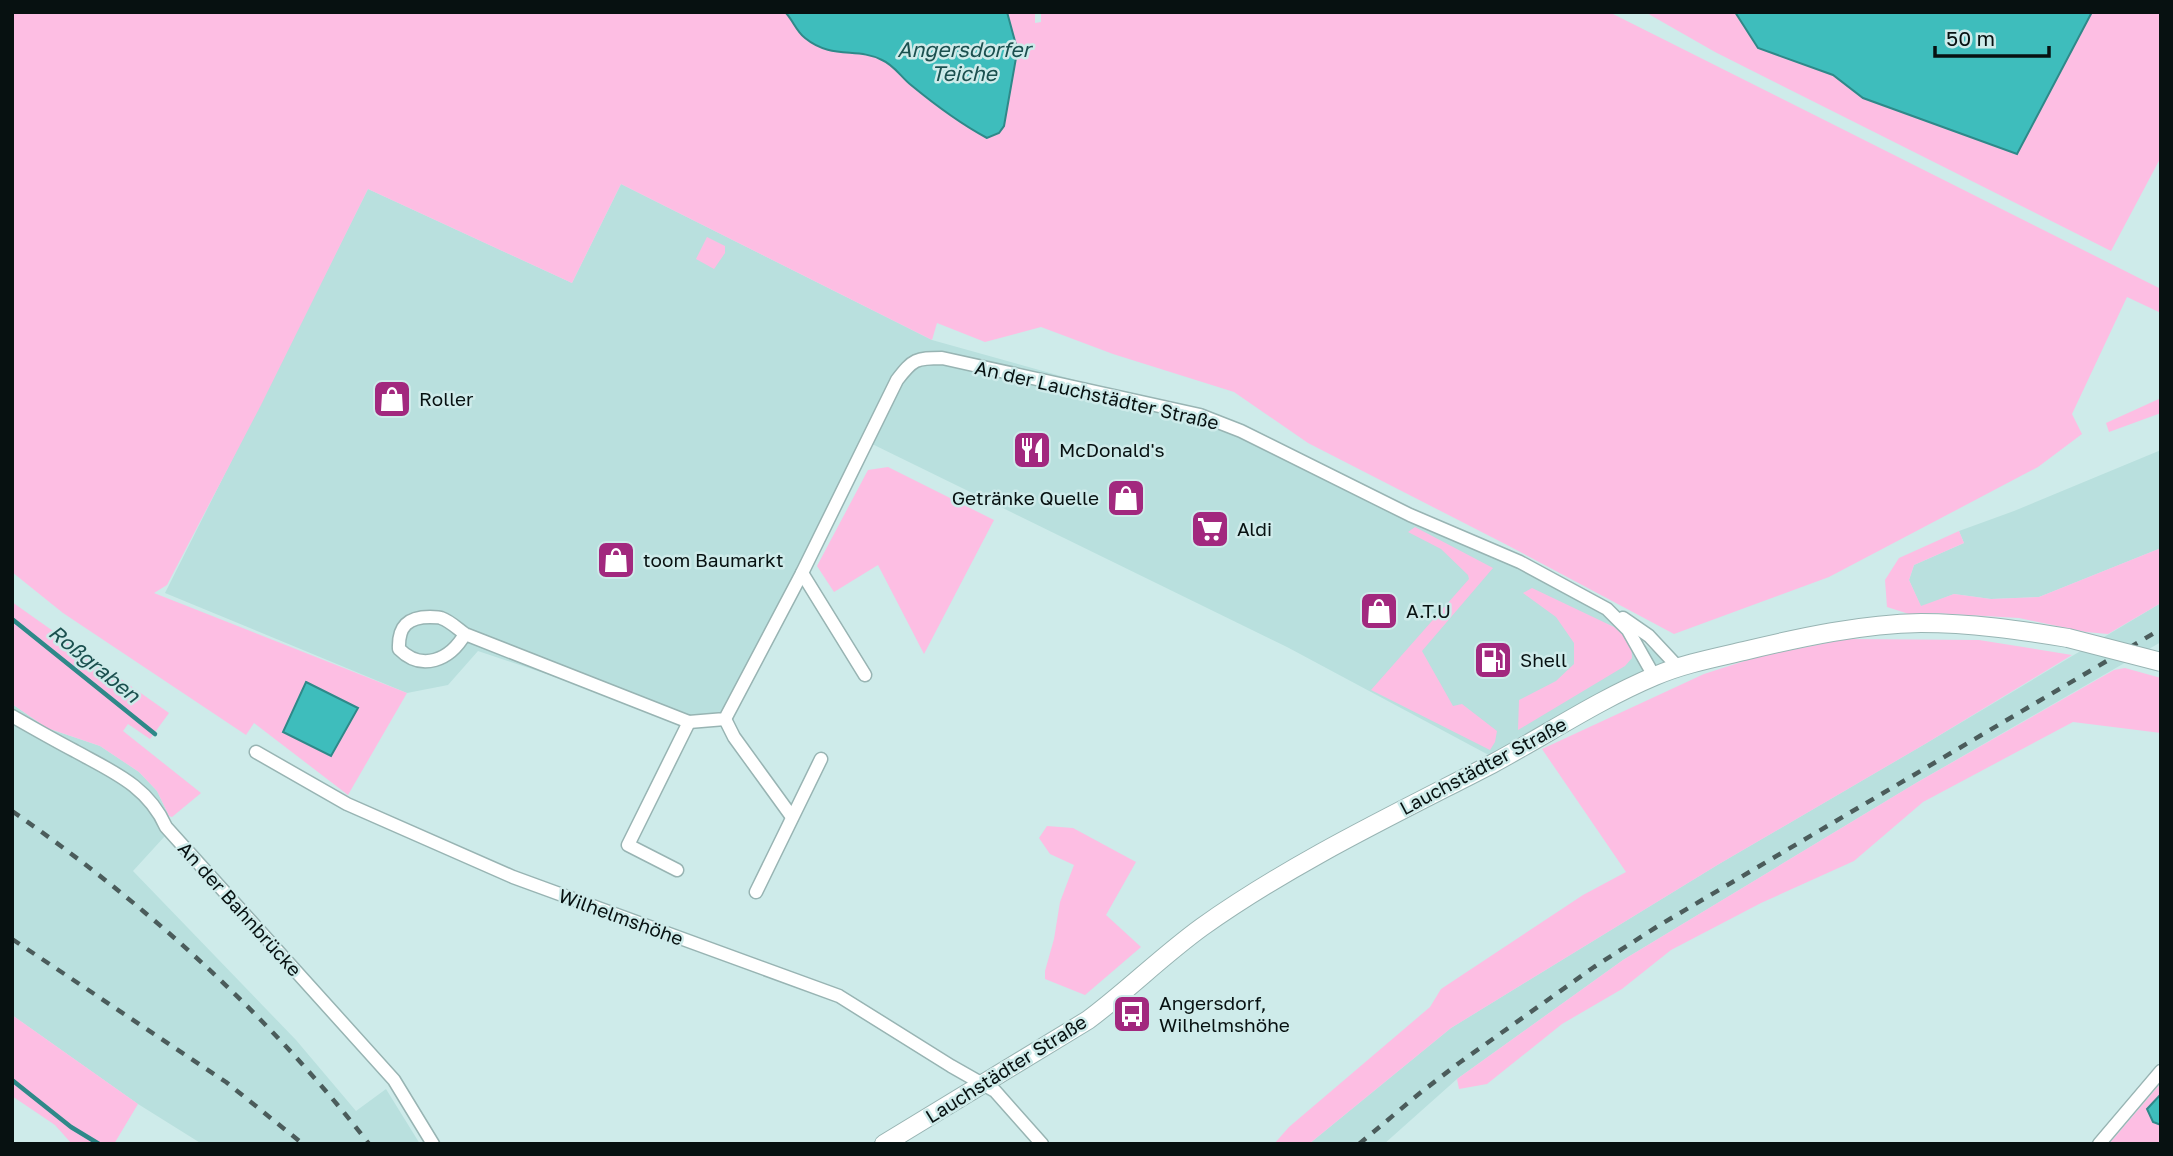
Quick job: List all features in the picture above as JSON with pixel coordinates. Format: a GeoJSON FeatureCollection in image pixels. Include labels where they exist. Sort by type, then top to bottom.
{"type":"FeatureCollection","features":[{"type":"Feature","properties":{"kind":"main road","name":"Lauchstädter Straße"},"geometry":{"type":"LineString","coordinates":[[884,1144],[1088,1020],[1201,928],[1298,865],[1529,745],[1573,718],[1654,676],[1678,667],[1790,640],[1865,628],[1920,623],[2012,629],[2068,638],[2161,662]]}},
{"type":"Feature","properties":{"kind":"street","name":"An der Lauchstädter Straße"},"geometry":{"type":"LineString","coordinates":[[725,719],[802,572],[897,380],[907,367],[920,358],[943,358],[1200,415],[1231,427],[1410,515],[1520,562],[1607,609],[1628,630],[1654,676]]}},
{"type":"Feature","properties":{"kind":"street"},"geometry":{"type":"LineString","coordinates":[[802,572],[864,675]]}},
{"type":"Feature","properties":{"kind":"street"},"geometry":{"type":"LineString","coordinates":[[1607,609],[1649,636],[1678,667]]}},
{"type":"Feature","properties":{"kind":"street"},"geometry":{"type":"LineString","coordinates":[[465,635],[459,645],[440,658],[421,663],[408,658],[399,649],[404,625],[418,617],[440,617],[465,635],[689,722],[725,719],[734,737],[792,817]]}},
{"type":"Feature","properties":{"kind":"street","name":"An der Bahnbrücke"},"geometry":{"type":"LineString","coordinates":[[12,716],[125,778],[143,793],[159,810],[166,827],[394,1080],[433,1144]]}},
{"type":"Feature","properties":{"kind":"street"},"geometry":{"type":"LineString","coordinates":[[677,870],[628,845],[689,722]]}},
{"type":"Feature","properties":{"kind":"street","name":"Wilhelmshöhe"},"geometry":{"type":"LineString","coordinates":[[256,752],[347,804],[513,877],[839,996],[995,1091],[1042,1144]]}},
{"type":"Feature","properties":{"kind":"street"},"geometry":{"type":"LineString","coordinates":[[756,892],[821,759]]}},
{"type":"Feature","properties":{"kind":"street"},"geometry":{"type":"LineString","coordinates":[[2099,1144],[2161,1071]]}},
{"type":"Feature","properties":{"kind":"shaded area"},"geometry":{"type":"Polygon","coordinates":[[[12,12],[785,12],[827,50],[881,59],[892,66],[901,77],[1007,17],[1007,12],[1035,12],[1035,23],[1041,22],[1041,12],[1609,12],[2161,289],[2161,313],[2127,297],[2072,414],[2082,434],[2038,467],[1829,577],[1674,634],[1308,443],[1234,392],[1113,354],[1041,327],[985,342],[937,323],[932,340],[621,184],[572,283],[368,189],[261,405],[167,585],[154,593],[407,693],[348,795],[254,723],[246,735],[63,613],[12,572],[12,12]]]}},
{"type":"Feature","properties":{"kind":"shaded area"},"geometry":{"type":"Polygon","coordinates":[[[1645,12],[1735,12],[1758,48],[1833,75],[1863,98],[2064,64],[2092,12],[2161,12],[2161,157],[2111,251],[1715,52],[1645,12]]]}},
{"type":"Feature","properties":{"kind":"shaded area"},"geometry":{"type":"Polygon","coordinates":[[[621,184],[932,340],[1200,415],[1520,562],[1628,630],[1655,653],[1678,667],[1498,760],[1287,647],[868,442],[725,719],[689,722],[478,651],[448,685],[407,693],[165,593],[368,189],[572,283],[621,184]]]}},
{"type":"Feature","properties":{"kind":"shaded area"},"geometry":{"type":"Polygon","coordinates":[[[707,237],[725,246],[725,253],[714,269],[696,259],[707,237]]]}},
{"type":"Feature","properties":{"kind":"shaded area"},"geometry":{"type":"Polygon","coordinates":[[[2161,398],[2161,413],[2109,432],[2106,423],[2161,398]]]}},
{"type":"Feature","properties":{"kind":"shaded area"},"geometry":{"type":"Polygon","coordinates":[[[2161,450],[2161,548],[2039,597],[1991,599],[1954,594],[1921,607],[1909,580],[1914,565],[1964,543],[1959,531],[2161,450]]]}},
{"type":"Feature","properties":{"kind":"shaded area"},"geometry":{"type":"Polygon","coordinates":[[[888,467],[994,520],[924,654],[878,565],[834,592],[817,566],[868,470],[888,467]]]}},
{"type":"Feature","properties":{"kind":"shaded area"},"geometry":{"type":"Polygon","coordinates":[[[1415,527],[1493,568],[1422,651],[1453,706],[1462,704],[1497,731],[1490,750],[1371,690],[1469,579],[1441,549],[1408,532],[1415,527]]]}},
{"type":"Feature","properties":{"kind":"shaded area"},"geometry":{"type":"Polygon","coordinates":[[[1959,531],[1964,543],[1914,565],[1909,580],[1921,606],[1954,594],[1991,599],[2039,597],[2161,548],[2161,603],[2108,634],[2019,618],[1909,614],[1887,607],[1885,580],[1899,558],[1959,531]]]}},
{"type":"Feature","properties":{"kind":"shaded area"},"geometry":{"type":"Polygon","coordinates":[[[1532,588],[1614,627],[1631,642],[1632,658],[1625,666],[1518,730],[1519,700],[1556,681],[1574,664],[1574,643],[1556,617],[1523,593],[1532,588]]]}},
{"type":"Feature","properties":{"kind":"shaded area"},"geometry":{"type":"Polygon","coordinates":[[[12,602],[169,713],[150,739],[128,724],[123,731],[201,793],[172,817],[169,816],[157,791],[139,772],[100,746],[47,728],[12,704],[12,602]]]}},
{"type":"Feature","properties":{"kind":"shaded area"},"geometry":{"type":"Polygon","coordinates":[[[2161,603],[2161,642],[1916,783],[1623,960],[1457,1079],[1384,1144],[1309,1144],[1451,1028],[1719,864],[2161,603]]]}},
{"type":"Feature","properties":{"kind":"shaded area"},"geometry":{"type":"Polygon","coordinates":[[[1847,639],[1979,640],[2072,655],[1719,864],[1451,1028],[1309,1144],[1274,1144],[1289,1127],[1430,1007],[1441,989],[1583,895],[1626,872],[1542,749],[1704,674],[1757,657],[1847,639]]]}},
{"type":"Feature","properties":{"kind":"shaded area"},"geometry":{"type":"Polygon","coordinates":[[[2125,668],[2161,678],[2161,733],[2073,722],[1923,802],[1854,861],[1761,903],[1671,950],[1622,989],[1562,1024],[1487,1084],[1459,1089],[1457,1079],[1623,960],[1916,783],[2114,670],[2125,668]]]}},
{"type":"Feature","properties":{"kind":"shaded area"},"geometry":{"type":"Polygon","coordinates":[[[12,704],[47,728],[100,746],[139,772],[157,791],[169,816],[165,836],[133,871],[296,1040],[356,1111],[386,1089],[420,1144],[202,1144],[138,1104],[12,1015],[12,704]]]}},
{"type":"Feature","properties":{"kind":"shaded area"},"geometry":{"type":"Polygon","coordinates":[[[1047,826],[1073,828],[1136,862],[1106,915],[1141,947],[1085,995],[1045,979],[1060,902],[1074,865],[1050,854],[1039,838],[1047,826]]]}},
{"type":"Feature","properties":{"kind":"shaded area"},"geometry":{"type":"Polygon","coordinates":[[[12,1015],[138,1104],[114,1144],[72,1144],[55,1125],[12,1096],[12,1015]]]}},
{"type":"Feature","properties":{"kind":"shaded area"},"geometry":{"type":"Polygon","coordinates":[[[2161,1083],[2161,1094],[2147,1109],[2153,1122],[2161,1125],[2161,1144],[2109,1144],[2161,1083]]]}},
{"type":"Feature","properties":{"kind":"water","name":"Angersdorfer Teiche"},"geometry":{"type":"Polygon","coordinates":[[[785,12],[1007,12],[1016,45],[1016,58],[1004,126],[999,133],[987,138],[938,106],[886,62],[873,56],[835,51],[815,45],[802,35],[785,12]]]}},
{"type":"Feature","properties":{"kind":"water"},"geometry":{"type":"Polygon","coordinates":[[[1735,12],[2092,12],[2017,154],[1863,98],[1833,75],[1758,48],[1735,12]]]}},
{"type":"Feature","properties":{"kind":"water"},"geometry":{"type":"Polygon","coordinates":[[[306,682],[358,708],[331,756],[283,732],[306,682]]]}},
{"type":"Feature","properties":{"kind":"water"},"geometry":{"type":"Polygon","coordinates":[[[2161,1094],[2161,1125],[2153,1122],[2147,1109],[2161,1094]]]}},
{"type":"Feature","properties":{"kind":"waterway","name":"Roßgraben"},"geometry":{"type":"LineString","coordinates":[[12,619],[155,734]]}},
{"type":"Feature","properties":{"kind":"waterway","name":"Roßgraben"},"geometry":{"type":"LineString","coordinates":[[12,1080],[71,1127],[99,1144]]}},
{"type":"Feature","properties":{"kind":"railway"},"geometry":{"type":"LineString","coordinates":[[1359,1144],[1459,1063],[1594,967],[1658,926],[2161,629]]}},
{"type":"Feature","properties":{"kind":"railway"},"geometry":{"type":"LineString","coordinates":[[12,811],[110,884],[203,964],[290,1051],[369,1144]]}},
{"type":"Feature","properties":{"kind":"railway"},"geometry":{"type":"LineString","coordinates":[[12,939],[226,1082],[303,1144]]}},
{"type":"Feature","properties":{"kind":"place","name":"Roller"},"geometry":{"type":"Point","coordinates":[392,399]}},
{"type":"Feature","properties":{"kind":"place","name":"McDonald's"},"geometry":{"type":"Point","coordinates":[1032,450]}},
{"type":"Feature","properties":{"kind":"place","name":"Getränke Quelle"},"geometry":{"type":"Point","coordinates":[1126,498]}},
{"type":"Feature","properties":{"kind":"place","name":"Aldi"},"geometry":{"type":"Point","coordinates":[1210,529]}},
{"type":"Feature","properties":{"kind":"place","name":"toom Baumarkt"},"geometry":{"type":"Point","coordinates":[616,560]}},
{"type":"Feature","properties":{"kind":"place","name":"A.T.U"},"geometry":{"type":"Point","coordinates":[1379,611]}},
{"type":"Feature","properties":{"kind":"place","name":"Shell"},"geometry":{"type":"Point","coordinates":[1493,660]}},
{"type":"Feature","properties":{"kind":"place","name":"Angersdorf, Wilhelmshöhe"},"geometry":{"type":"Point","coordinates":[1132,1014]}}]}
